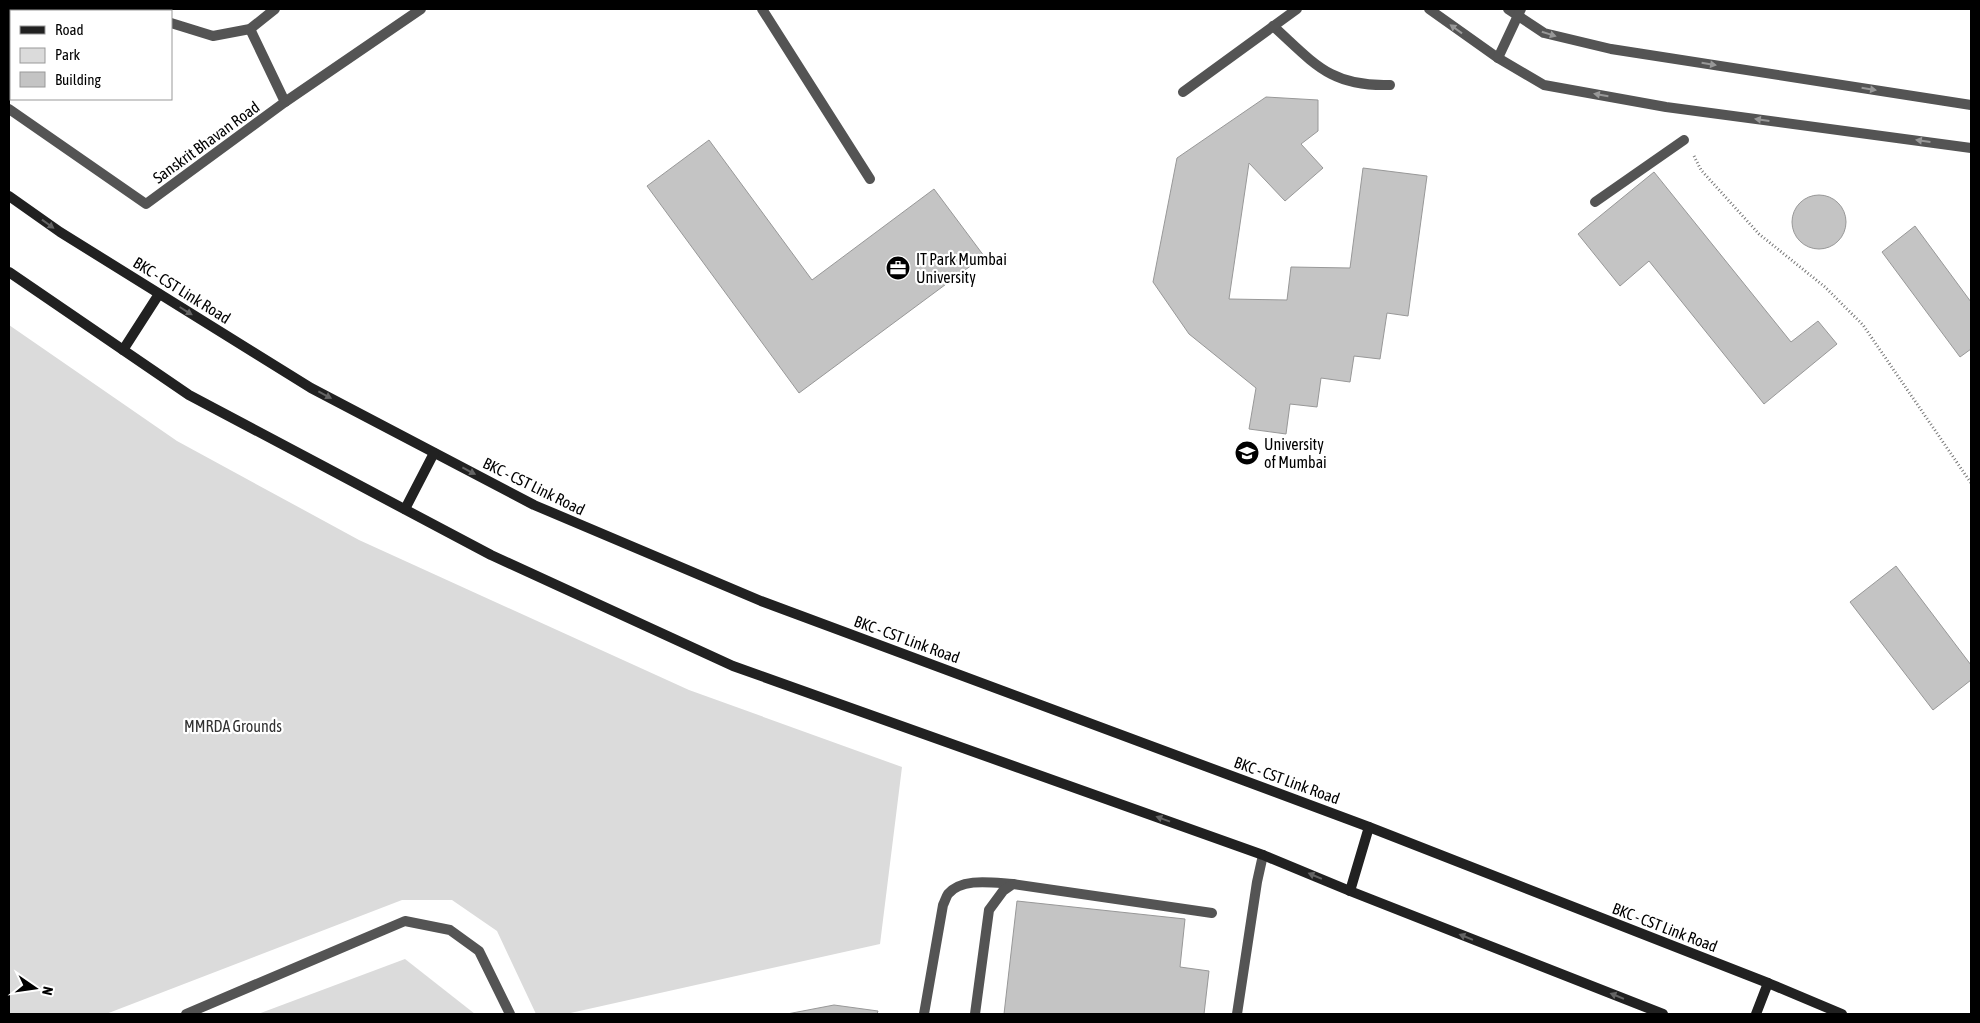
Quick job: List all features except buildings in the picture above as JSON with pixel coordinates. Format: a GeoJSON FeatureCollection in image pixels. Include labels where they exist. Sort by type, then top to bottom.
{"type":"FeatureCollection","features":[{"type":"Feature","properties":{"kind":"street","name":"BKC - CST Link Road"},"geometry":{"type":"LineString","coordinates":[[9,196],[60,232],[311,388],[534,505],[761,601],[1368,827],[1768,983],[1842,1014]]}},
{"type":"Feature","properties":{"kind":"street"},"geometry":{"type":"LineString","coordinates":[[9,272],[190,395],[491,555],[733,666],[1263,855],[1663,1014]]}},
{"type":"Feature","properties":{"kind":"street"},"geometry":{"type":"LineString","coordinates":[[123,350],[158,294]]}},
{"type":"Feature","properties":{"kind":"street"},"geometry":{"type":"LineString","coordinates":[[405,509],[434,453]]}},
{"type":"Feature","properties":{"kind":"street"},"geometry":{"type":"LineString","coordinates":[[1350,891],[1368,827]]}},
{"type":"Feature","properties":{"kind":"street"},"geometry":{"type":"LineString","coordinates":[[1756,1014],[1768,983]]}},
{"type":"Feature","properties":{"kind":"lane"},"geometry":{"type":"LineString","coordinates":[[172,23],[213,36],[250,29],[275,9]]}},
{"type":"Feature","properties":{"kind":"lane","name":"Sanskrit Bhavan Road"},"geometry":{"type":"LineString","coordinates":[[9,109],[146,204],[285,102],[420,9]]}},
{"type":"Feature","properties":{"kind":"lane"},"geometry":{"type":"LineString","coordinates":[[762,9],[870,179]]}},
{"type":"Feature","properties":{"kind":"lane"},"geometry":{"type":"LineString","coordinates":[[1183,92],[1296,9]]}},
{"type":"Feature","properties":{"kind":"lane"},"geometry":{"type":"LineString","coordinates":[[1429,9],[1498,58],[1544,85],[1666,106],[1971,148]]}},
{"type":"Feature","properties":{"kind":"lane"},"geometry":{"type":"LineString","coordinates":[[1508,9],[1519,12],[1544,33],[1611,49],[1971,104]]}},
{"type":"Feature","properties":{"kind":"lane"},"geometry":{"type":"LineString","coordinates":[[1498,58],[1519,12]]}},
{"type":"Feature","properties":{"kind":"lane"},"geometry":{"type":"LineString","coordinates":[[1273,26],[1323,71],[1348,82],[1369,86],[1390,85]]}},
{"type":"Feature","properties":{"kind":"lane"},"geometry":{"type":"LineString","coordinates":[[250,29],[285,102]]}},
{"type":"Feature","properties":{"kind":"lane"},"geometry":{"type":"LineString","coordinates":[[1594,202],[1684,140]]}},
{"type":"Feature","properties":{"kind":"lane"},"geometry":{"type":"LineString","coordinates":[[1237,1014],[1257,882],[1263,855]]}},
{"type":"Feature","properties":{"kind":"lane"},"geometry":{"type":"LineString","coordinates":[[924,1014],[943,905],[949,893],[964,884],[1013,884],[1212,913]]}},
{"type":"Feature","properties":{"kind":"lane"},"geometry":{"type":"LineString","coordinates":[[975,1014],[989,910],[1003,891],[1013,884]]}},
{"type":"Feature","properties":{"kind":"lane"},"geometry":{"type":"LineString","coordinates":[[186,1014],[405,921],[450,930],[479,951],[510,1014]]}},
{"type":"Feature","properties":{"kind":"path"},"geometry":{"type":"LineString","coordinates":[[1684,140],[1702,170],[1759,234],[1825,287],[1863,324],[1971,483]]}},
{"type":"Feature","properties":{"kind":"green space","name":"MMRDA Grounds"},"geometry":{"type":"Polygon","coordinates":[[[9,325],[177,441],[359,540],[689,690],[902,767],[880,944],[566,1014],[536,1014],[497,931],[452,900],[402,900],[106,1014],[9,1014],[9,325]]]}},
{"type":"Feature","properties":{"kind":"green space"},"geometry":{"type":"Polygon","coordinates":[[[405,959],[475,1014],[258,1014],[405,959]]]}},
{"type":"Feature","properties":{"kind":"place","name":"IT Park Mumbai University"},"geometry":{"type":"Point","coordinates":[898,268]}},
{"type":"Feature","properties":{"kind":"place","name":"University of Mumbai"},"geometry":{"type":"Point","coordinates":[1247,453]}}]}
